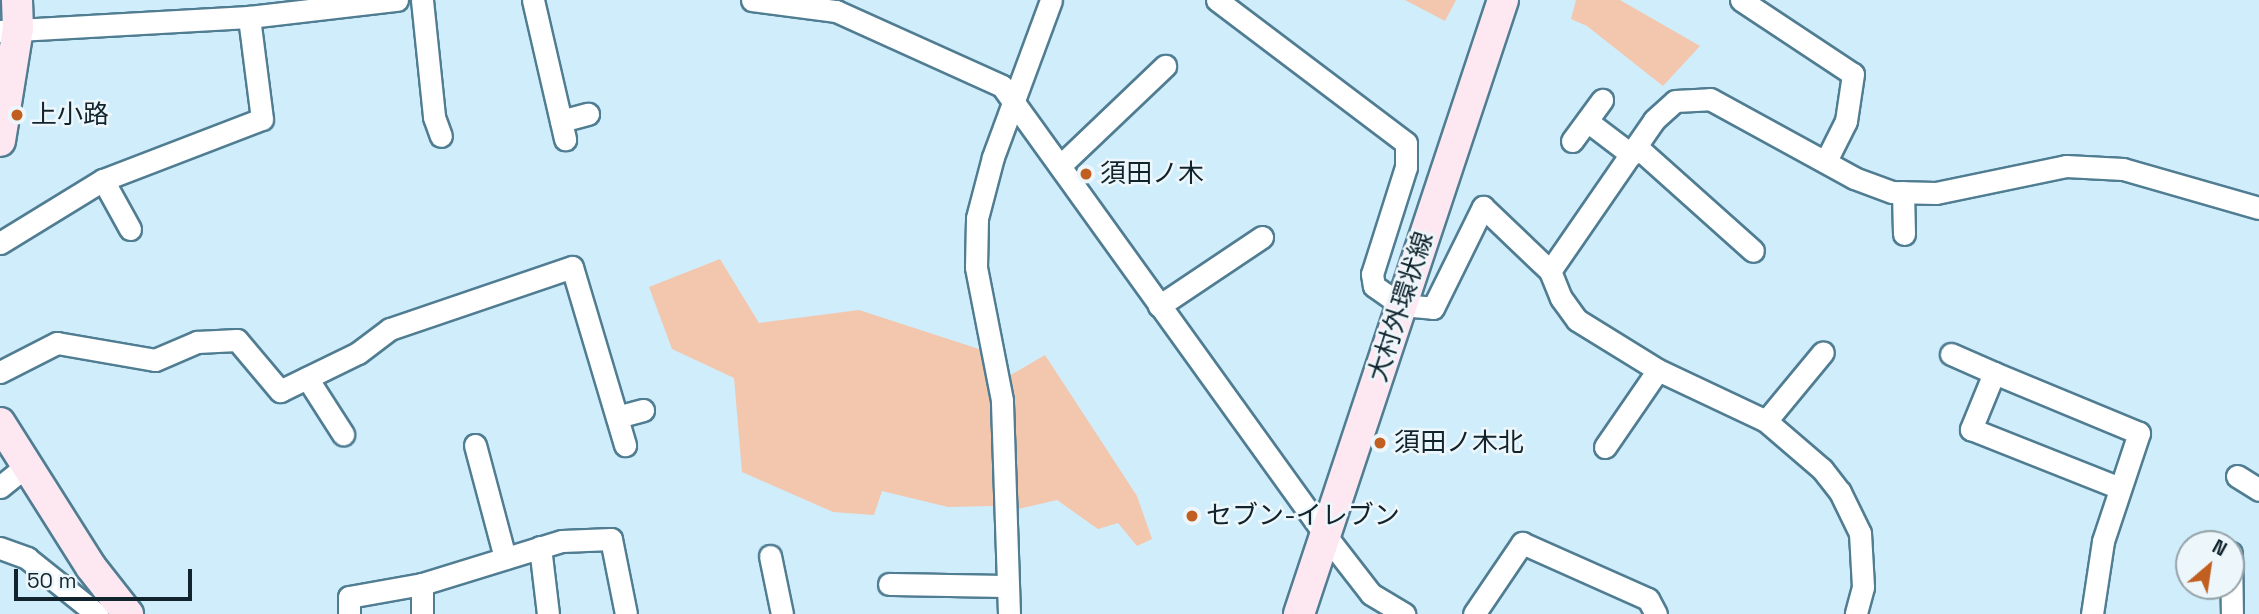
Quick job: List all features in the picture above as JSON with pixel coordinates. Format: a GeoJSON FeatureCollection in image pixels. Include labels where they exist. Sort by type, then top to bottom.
{"type":"FeatureCollection","features":[{"type":"Feature","properties":{"kind":"main road","name":"大村外環状線"},"geometry":{"type":"LineString","coordinates":[[1299,614],[1503,0]]}},
{"type":"Feature","properties":{"kind":"main road"},"geometry":{"type":"LineString","coordinates":[[0,141],[12,20]]}},
{"type":"Feature","properties":{"kind":"main road"},"geometry":{"type":"LineString","coordinates":[[0,423],[91,567],[128,614]]}},
{"type":"Feature","properties":{"kind":"street"},"geometry":{"type":"LineString","coordinates":[[12,20],[235,11],[395,0]]}},
{"type":"Feature","properties":{"kind":"street"},"geometry":{"type":"LineString","coordinates":[[422,0],[434,117],[440,136]]}},
{"type":"Feature","properties":{"kind":"street"},"geometry":{"type":"LineString","coordinates":[[533,0],[563,130],[588,114]]}},
{"type":"Feature","properties":{"kind":"street"},"geometry":{"type":"LineString","coordinates":[[752,0],[836,11],[1002,86],[1326,536],[1371,594],[1400,613]]}},
{"type":"Feature","properties":{"kind":"street"},"geometry":{"type":"LineString","coordinates":[[1009,614],[1002,400],[975,267],[977,218],[993,157],[1051,0]]}},
{"type":"Feature","properties":{"kind":"street"},"geometry":{"type":"LineString","coordinates":[[1217,0],[1406,143],[1406,167],[1372,274],[1374,286],[1401,305],[1433,308],[1483,207],[1550,271],[1577,320],[1658,370],[1766,421],[1822,469],[1840,492],[1860,533],[1863,587],[1856,614]]}},
{"type":"Feature","properties":{"kind":"street"},"geometry":{"type":"LineString","coordinates":[[1741,0],[1853,74],[1846,121],[1826,161]]}},
{"type":"Feature","properties":{"kind":"street"},"geometry":{"type":"LineString","coordinates":[[0,243],[103,180],[261,120],[235,11]]}},
{"type":"Feature","properties":{"kind":"street"},"geometry":{"type":"LineString","coordinates":[[1061,165],[1166,66]]}},
{"type":"Feature","properties":{"kind":"street"},"geometry":{"type":"LineString","coordinates":[[1550,271],[1654,120],[1675,101],[1710,99],[1854,178],[1903,192],[1936,193],[2066,166],[2123,169],[2259,208]]}},
{"type":"Feature","properties":{"kind":"street"},"geometry":{"type":"LineString","coordinates":[[1572,142],[1602,100]]}},
{"type":"Feature","properties":{"kind":"street"},"geometry":{"type":"LineString","coordinates":[[1587,121],[1635,151],[1753,251]]}},
{"type":"Feature","properties":{"kind":"street"},"geometry":{"type":"LineString","coordinates":[[103,180],[130,229]]}},
{"type":"Feature","properties":{"kind":"street"},"geometry":{"type":"LineString","coordinates":[[1903,192],[1904,234]]}},
{"type":"Feature","properties":{"kind":"street"},"geometry":{"type":"LineString","coordinates":[[1159,306],[1262,237]]}},
{"type":"Feature","properties":{"kind":"street"},"geometry":{"type":"LineString","coordinates":[[0,372],[57,343],[155,360],[197,342],[237,340],[280,391],[358,353],[390,329],[572,267],[625,445]]}},
{"type":"Feature","properties":{"kind":"street"},"geometry":{"type":"LineString","coordinates":[[1766,421],[1823,352]]}},
{"type":"Feature","properties":{"kind":"street"},"geometry":{"type":"LineString","coordinates":[[1951,354],[2140,433],[2103,541],[2092,614]]}},
{"type":"Feature","properties":{"kind":"street"},"geometry":{"type":"LineString","coordinates":[[1605,447],[1658,370]]}},
{"type":"Feature","properties":{"kind":"street"},"geometry":{"type":"LineString","coordinates":[[1994,373],[1971,429],[2120,488]]}},
{"type":"Feature","properties":{"kind":"street"},"geometry":{"type":"LineString","coordinates":[[307,378],[343,435]]}},
{"type":"Feature","properties":{"kind":"street"},"geometry":{"type":"LineString","coordinates":[[617,417],[643,410]]}},
{"type":"Feature","properties":{"kind":"street"},"geometry":{"type":"LineString","coordinates":[[475,445],[505,558]]}},
{"type":"Feature","properties":{"kind":"street"},"geometry":{"type":"LineString","coordinates":[[0,487],[26,466]]}},
{"type":"Feature","properties":{"kind":"street"},"geometry":{"type":"LineString","coordinates":[[2236,476],[2259,490]]}},
{"type":"Feature","properties":{"kind":"street"},"geometry":{"type":"LineString","coordinates":[[349,614],[349,597],[422,584],[562,541],[611,539],[626,614]]}},
{"type":"Feature","properties":{"kind":"street"},"geometry":{"type":"LineString","coordinates":[[1474,614],[1522,543],[1648,599],[1656,614]]}},
{"type":"Feature","properties":{"kind":"street"},"geometry":{"type":"LineString","coordinates":[[540,547],[548,614]]}},
{"type":"Feature","properties":{"kind":"street"},"geometry":{"type":"LineString","coordinates":[[0,548],[27,558],[97,614]]}},
{"type":"Feature","properties":{"kind":"street"},"geometry":{"type":"LineString","coordinates":[[770,556],[782,614]]}},
{"type":"Feature","properties":{"kind":"street"},"geometry":{"type":"LineString","coordinates":[[422,584],[422,614]]}},
{"type":"Feature","properties":{"kind":"street"},"geometry":{"type":"LineString","coordinates":[[889,584],[1008,586]]}},
{"type":"Feature","properties":{"kind":"shaded area"},"geometry":{"type":"Polygon","coordinates":[[[1405,0],[1456,0],[1445,21],[1405,0]]]}},
{"type":"Feature","properties":{"kind":"shaded area"},"geometry":{"type":"Polygon","coordinates":[[[1576,0],[1620,0],[1700,46],[1663,86],[1587,26],[1571,19],[1576,0]]]}},
{"type":"Feature","properties":{"kind":"shaded area"},"geometry":{"type":"Polygon","coordinates":[[[720,259],[759,323],[859,310],[985,351],[995,401],[993,506],[948,507],[882,491],[874,515],[833,512],[742,472],[734,378],[672,349],[649,287],[720,259]]]}},
{"type":"Feature","properties":{"kind":"shaded area"},"geometry":{"type":"Polygon","coordinates":[[[1045,355],[1137,496],[1152,539],[1137,546],[1118,523],[1098,529],[1057,500],[1014,510],[1009,376],[1045,355]]]}},
{"type":"Feature","properties":{"kind":"place","name":"上小路"},"geometry":{"type":"Point","coordinates":[17,115]}},
{"type":"Feature","properties":{"kind":"place","name":"須田ノ木"},"geometry":{"type":"Point","coordinates":[1086,174]}},
{"type":"Feature","properties":{"kind":"place","name":"須田ノ木北"},"geometry":{"type":"Point","coordinates":[1380,443]}},
{"type":"Feature","properties":{"kind":"place","name":"セブン-イレブン"},"geometry":{"type":"Point","coordinates":[1192,516]}}]}
